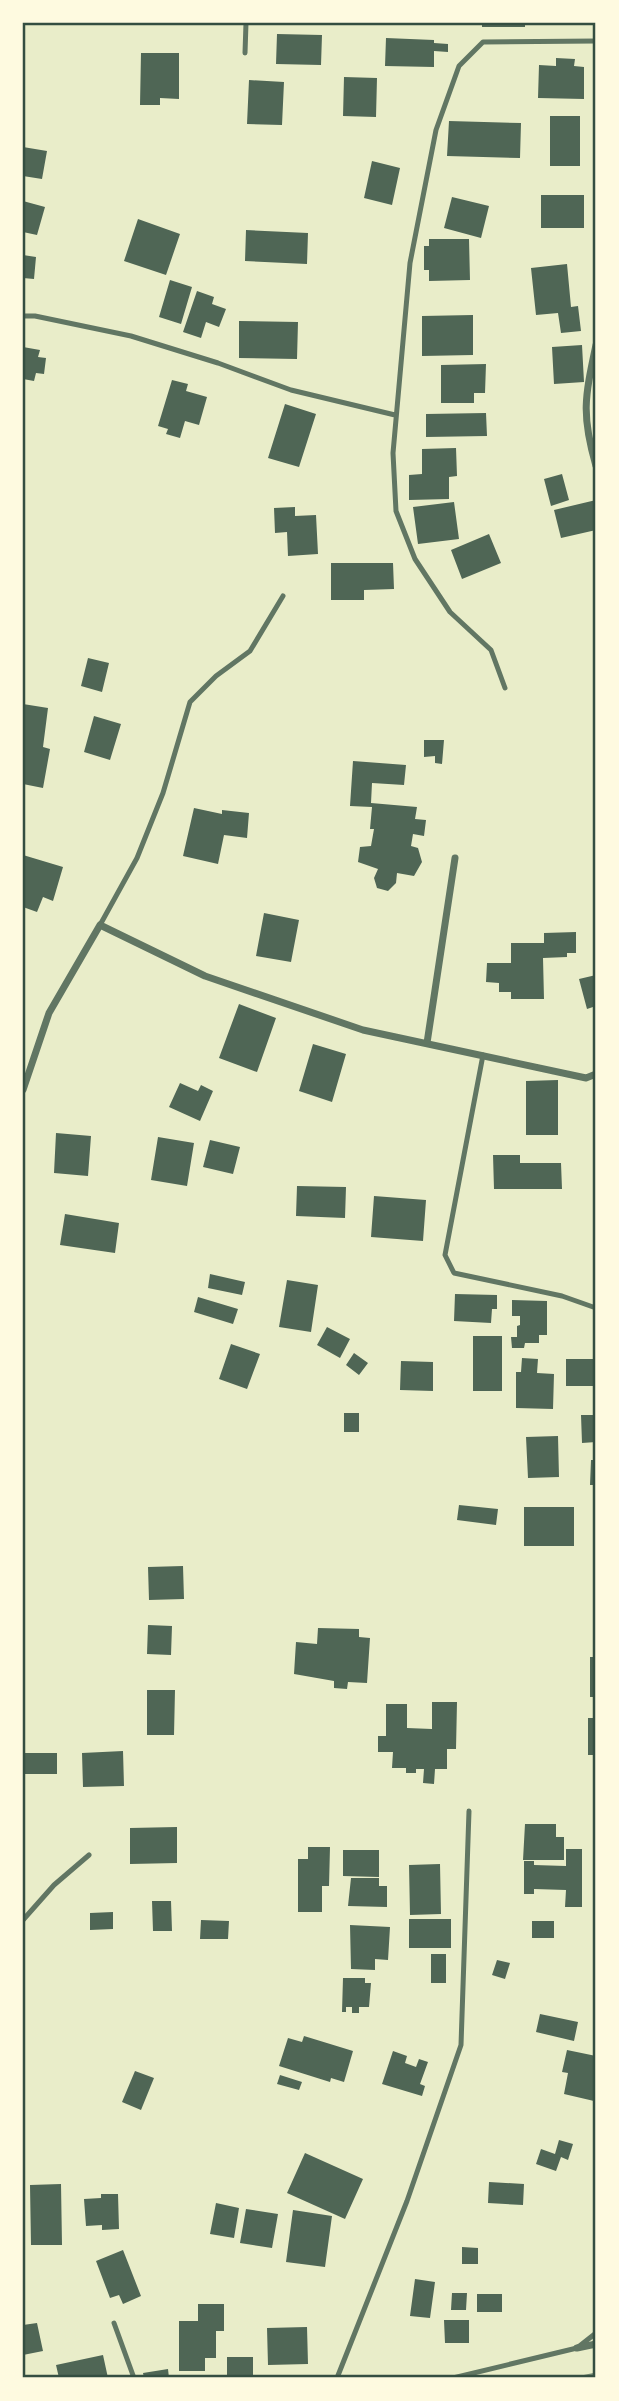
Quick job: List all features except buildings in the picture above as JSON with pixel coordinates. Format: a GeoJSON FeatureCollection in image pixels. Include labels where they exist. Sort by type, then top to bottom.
{"type":"FeatureCollection","features":[{"type":"Feature","properties":{"kind":"street"},"geometry":{"type":"LineString","coordinates":[[596,345],[584,401],[585,429],[596,466]]}},
{"type":"Feature","properties":{"kind":"street"},"geometry":{"type":"LineString","coordinates":[[427,1042],[454,858]]}},
{"type":"Feature","properties":{"kind":"street"},"geometry":{"type":"LineString","coordinates":[[23,1090],[49,1013],[100,925],[205,976],[363,1030],[586,1078],[596,1074]]}},
{"type":"Feature","properties":{"kind":"street"},"geometry":{"type":"LineString","coordinates":[[577,2348],[596,2344]]}},
{"type":"Feature","properties":{"kind":"lane"},"geometry":{"type":"LineString","coordinates":[[245,53],[246,23]]}},
{"type":"Feature","properties":{"kind":"lane"},"geometry":{"type":"LineString","coordinates":[[505,688],[491,650],[450,612],[415,559],[396,510],[395,415],[410,263],[436,130],[459,66],[483,42],[596,41]]}},
{"type":"Feature","properties":{"kind":"lane"},"geometry":{"type":"LineString","coordinates":[[23,316],[35,316],[131,336],[218,363],[290,390],[395,415]]}},
{"type":"Feature","properties":{"kind":"lane"},"geometry":{"type":"LineString","coordinates":[[100,925],[146,837],[163,793],[190,702],[216,676],[250,651],[283,596]]}},
{"type":"Feature","properties":{"kind":"lane"},"geometry":{"type":"LineString","coordinates":[[483,1055],[445,1255],[454,1273],[562,1296],[596,1308]]}},
{"type":"Feature","properties":{"kind":"lane"},"geometry":{"type":"LineString","coordinates":[[337,2378],[407,2201],[461,2045],[468,1811]]}},
{"type":"Feature","properties":{"kind":"lane"},"geometry":{"type":"LineString","coordinates":[[23,1920],[54,1885],[89,1855]]}},
{"type":"Feature","properties":{"kind":"lane"},"geometry":{"type":"LineString","coordinates":[[114,2323],[134,2378]]}},
{"type":"Feature","properties":{"kind":"lane"},"geometry":{"type":"LineString","coordinates":[[453,2378],[577,2348],[596,2333]]}},
{"type":"Feature","properties":{"kind":"railway"},"geometry":{"type":"LineString","coordinates":[[582,2378],[596,2375]]}}]}
